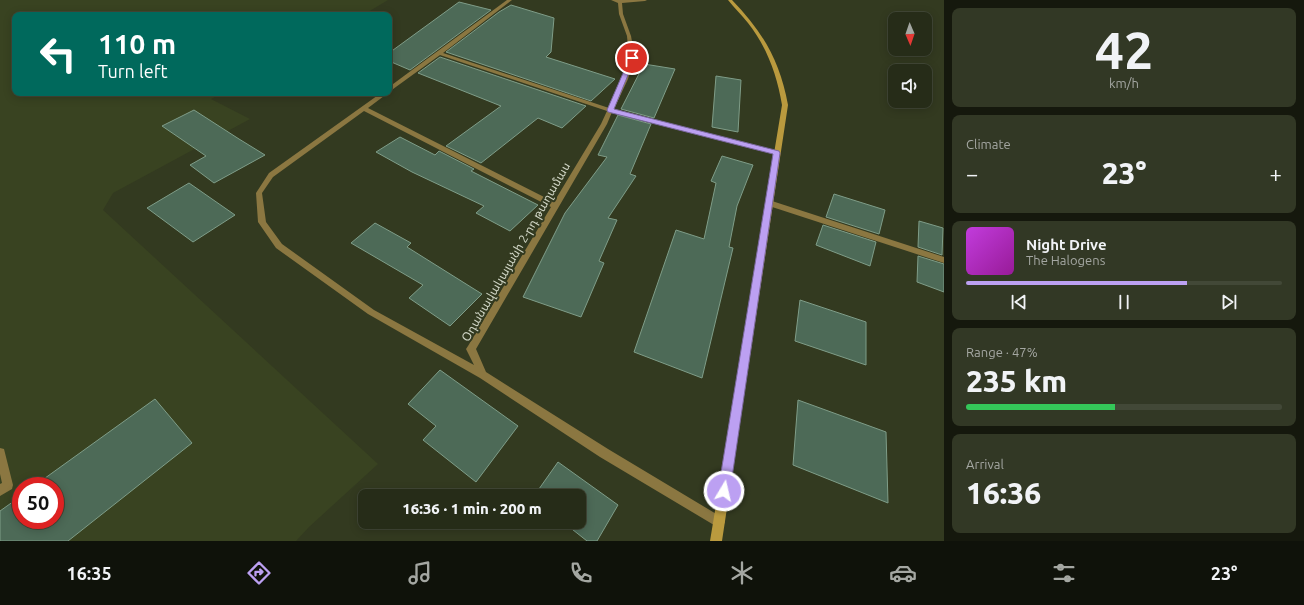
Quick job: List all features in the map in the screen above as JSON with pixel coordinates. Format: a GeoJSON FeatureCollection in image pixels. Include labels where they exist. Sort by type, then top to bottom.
{"type":"FeatureCollection","features":[{"type":"Feature","properties":{"kind":"main road"},"geometry":{"type":"LineString","coordinates":[[716,541],[785,105],[782,84],[765,43],[730,0]]}},
{"type":"Feature","properties":{"kind":"street"},"geometry":{"type":"LineString","coordinates":[[392,88],[510,0]]}},
{"type":"Feature","properties":{"kind":"street"},"geometry":{"type":"LineString","coordinates":[[617,1],[645,0]]}},
{"type":"Feature","properties":{"kind":"street","name":"Օդանավակայանի 2-րդ թաղամաս"},"geometry":{"type":"LineString","coordinates":[[483,375],[471,349],[604,124],[632,58],[628,36],[617,1]]}},
{"type":"Feature","properties":{"kind":"street"},"geometry":{"type":"LineString","coordinates":[[440,52],[610,110],[777,153]]}},
{"type":"Feature","properties":{"kind":"street"},"geometry":{"type":"LineString","coordinates":[[381,96],[271,175],[259,193],[262,222],[279,246],[371,312],[483,375],[604,453],[719,522]]}},
{"type":"Feature","properties":{"kind":"street"},"geometry":{"type":"LineString","coordinates":[[363,108],[556,206]]}},
{"type":"Feature","properties":{"kind":"street"},"geometry":{"type":"LineString","coordinates":[[769,203],[944,260]]}},
{"type":"Feature","properties":{"kind":"street"},"geometry":{"type":"LineString","coordinates":[[0,453],[8,484],[0,491]]}},
{"type":"Feature","properties":{"kind":"shaded area"},"geometry":{"type":"Polygon","coordinates":[[[0,0],[388,0],[368,12],[12,12],[12,96],[216,96],[211,99],[250,119],[113,193],[103,210],[378,464],[309,527],[296,541],[0,541],[0,0]]]}},
{"type":"Feature","properties":{"kind":"building"},"geometry":{"type":"Polygon","coordinates":[[[459,2],[491,10],[410,70],[392,62],[392,51],[459,2]]]}},
{"type":"Feature","properties":{"kind":"building"},"geometry":{"type":"Polygon","coordinates":[[[511,5],[554,18],[551,52],[546,57],[615,79],[591,101],[446,52],[499,12],[511,5]]]}},
{"type":"Feature","properties":{"kind":"building"},"geometry":{"type":"Polygon","coordinates":[[[440,57],[586,106],[562,128],[538,118],[481,163],[446,146],[501,106],[418,73],[440,57]]]}},
{"type":"Feature","properties":{"kind":"building"},"geometry":{"type":"Polygon","coordinates":[[[644,64],[675,69],[654,118],[621,109],[644,64]]]}},
{"type":"Feature","properties":{"kind":"building"},"geometry":{"type":"Polygon","coordinates":[[[716,76],[741,80],[738,132],[712,127],[716,76]]]}},
{"type":"Feature","properties":{"kind":"building"},"geometry":{"type":"Polygon","coordinates":[[[194,110],[265,155],[214,183],[190,165],[206,156],[162,126],[194,110]]]}},
{"type":"Feature","properties":{"kind":"building"},"geometry":{"type":"Polygon","coordinates":[[[618,115],[651,124],[630,174],[636,176],[608,218],[617,220],[599,261],[604,263],[581,317],[523,297],[565,213],[607,157],[598,155],[618,115]]]}},
{"type":"Feature","properties":{"kind":"building"},"geometry":{"type":"Polygon","coordinates":[[[400,137],[435,155],[439,151],[474,169],[471,171],[538,205],[510,231],[476,213],[484,206],[412,172],[376,152],[400,137]]]}},
{"type":"Feature","properties":{"kind":"building"},"geometry":{"type":"Polygon","coordinates":[[[722,156],[753,165],[737,206],[729,247],[733,248],[702,378],[634,352],[676,230],[704,239],[716,183],[711,181],[722,156]]]}},
{"type":"Feature","properties":{"kind":"building"},"geometry":{"type":"Polygon","coordinates":[[[189,183],[235,215],[193,242],[147,208],[189,183]]]}},
{"type":"Feature","properties":{"kind":"building"},"geometry":{"type":"Polygon","coordinates":[[[834,194],[885,210],[879,234],[826,217],[834,194]]]}},
{"type":"Feature","properties":{"kind":"building"},"geometry":{"type":"Polygon","coordinates":[[[919,221],[943,228],[942,255],[918,247],[919,221]]]}},
{"type":"Feature","properties":{"kind":"building"},"geometry":{"type":"Polygon","coordinates":[[[375,223],[411,243],[407,247],[482,294],[450,326],[409,298],[423,285],[351,243],[375,223]]]}},
{"type":"Feature","properties":{"kind":"building"},"geometry":{"type":"Polygon","coordinates":[[[823,225],[876,242],[870,266],[816,245],[823,225]]]}},
{"type":"Feature","properties":{"kind":"building"},"geometry":{"type":"Polygon","coordinates":[[[918,256],[944,264],[944,292],[917,282],[918,256]]]}},
{"type":"Feature","properties":{"kind":"building"},"geometry":{"type":"Polygon","coordinates":[[[800,300],[866,322],[866,365],[795,341],[800,300]]]}},
{"type":"Feature","properties":{"kind":"building"},"geometry":{"type":"Polygon","coordinates":[[[440,370],[518,426],[476,482],[423,440],[436,426],[408,404],[440,370]]]}},
{"type":"Feature","properties":{"kind":"building"},"geometry":{"type":"Polygon","coordinates":[[[155,399],[192,443],[68,541],[0,541],[0,511],[12,502],[12,529],[64,529],[64,477],[47,477],[155,399]]]}},
{"type":"Feature","properties":{"kind":"building"},"geometry":{"type":"Polygon","coordinates":[[[798,400],[886,432],[888,503],[793,465],[798,400]]]}},
{"type":"Feature","properties":{"kind":"building"},"geometry":{"type":"Polygon","coordinates":[[[558,462],[618,505],[597,541],[587,541],[572,529],[586,529],[586,489],[539,489],[558,462]]]}},
{"type":"Feature","properties":{"kind":"route"},"geometry":{"type":"LineString","coordinates":[[632,58],[625,79],[610,110],[777,153],[724,491]]}}]}
